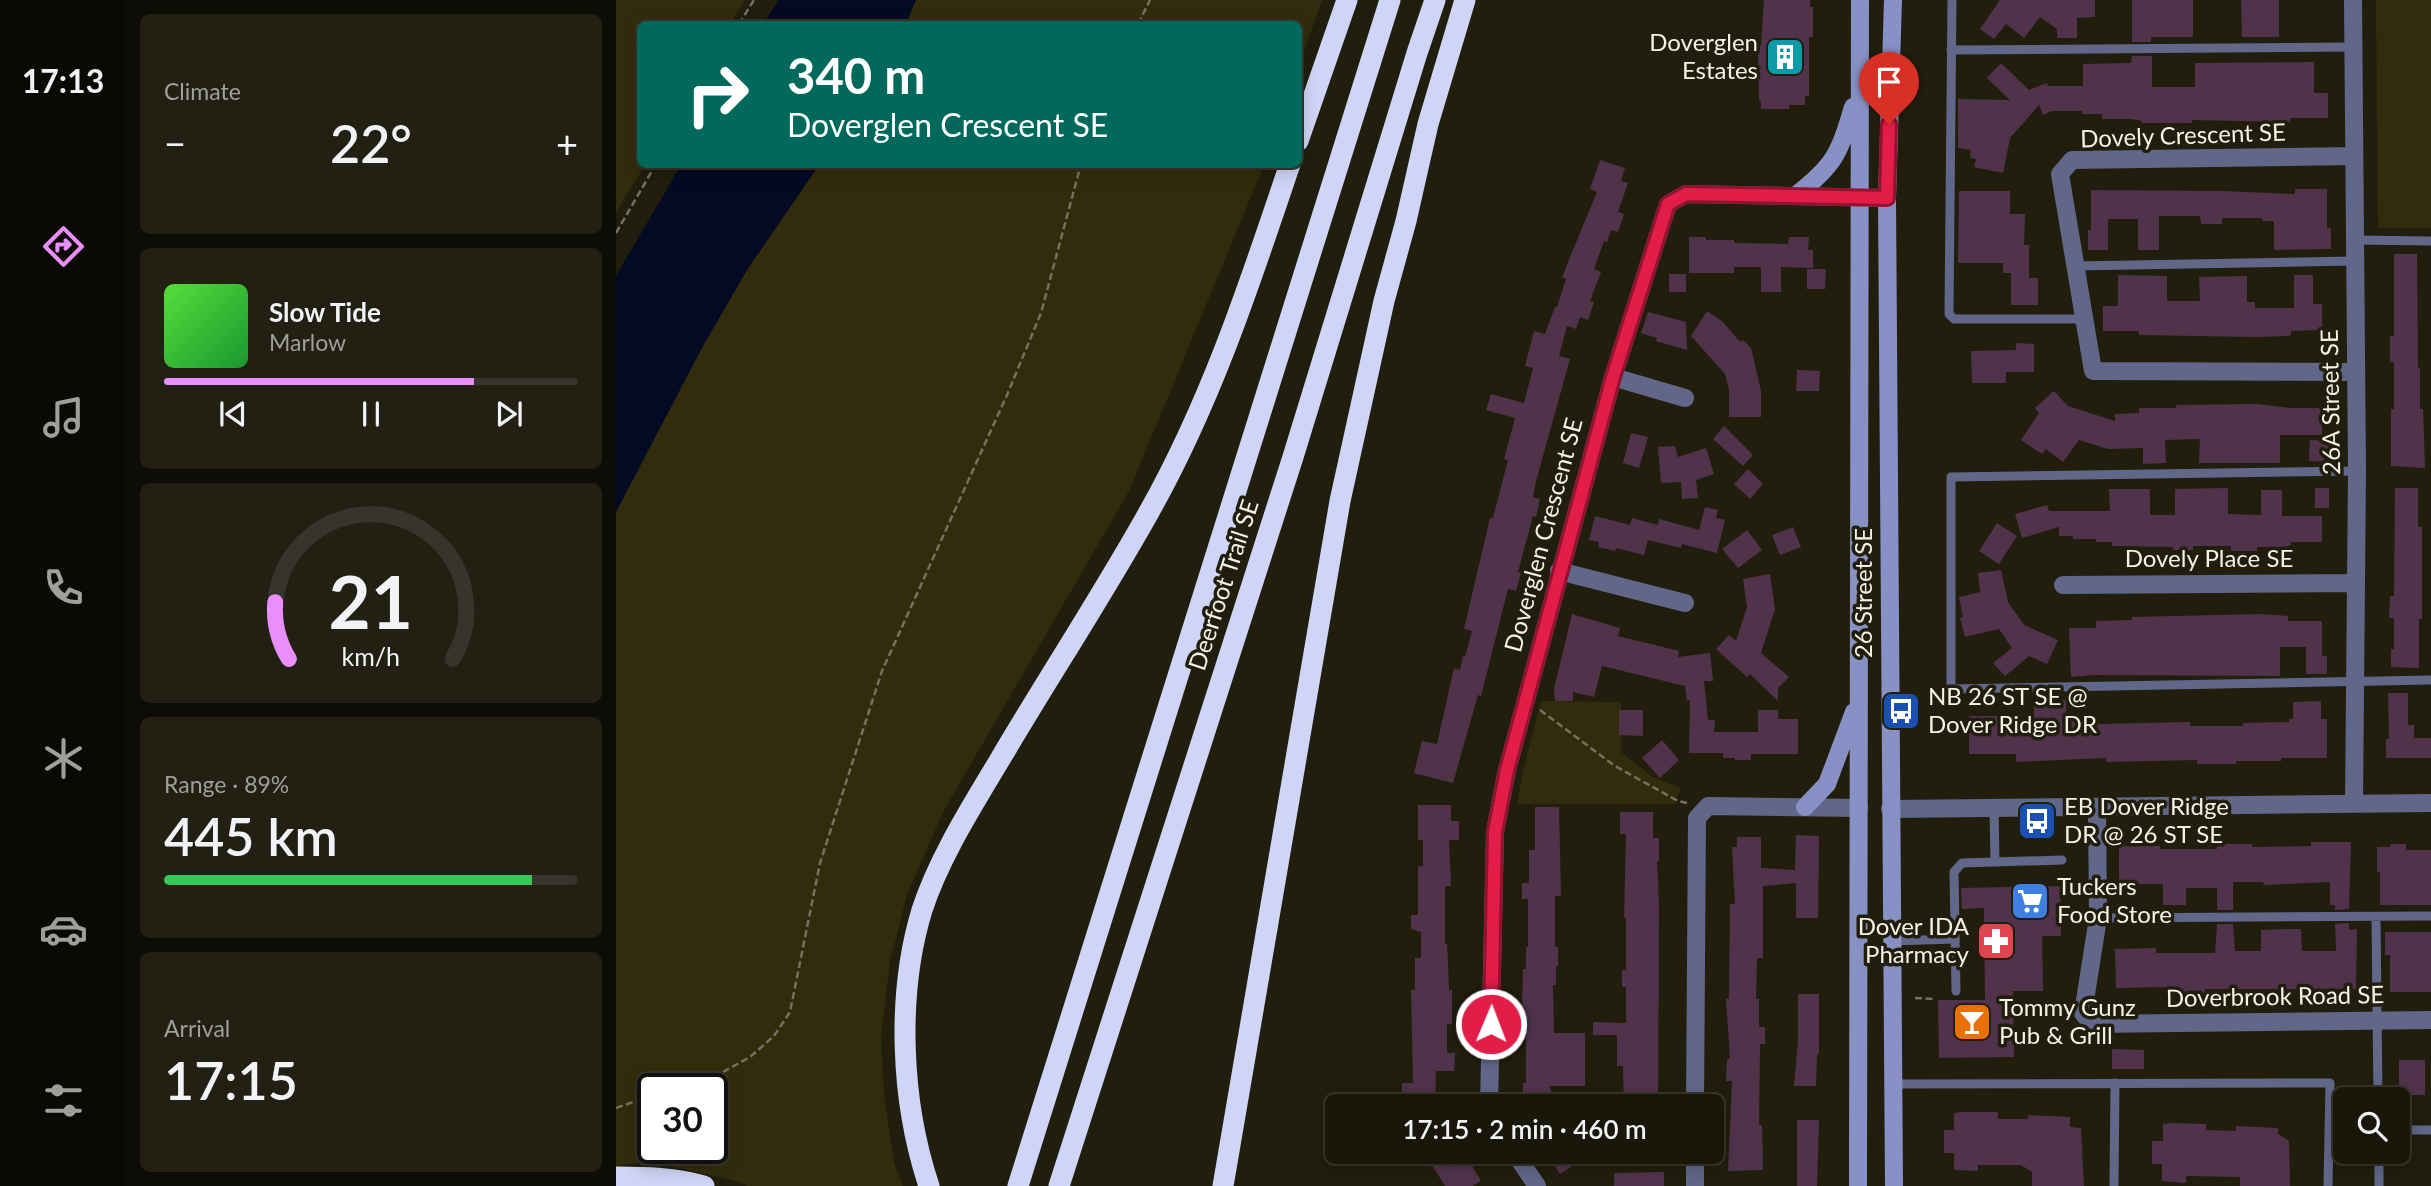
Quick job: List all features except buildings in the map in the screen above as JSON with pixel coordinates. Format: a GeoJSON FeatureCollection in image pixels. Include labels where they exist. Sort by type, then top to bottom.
{"type":"FeatureCollection","features":[{"type":"Feature","properties":{"kind":"highway"},"geometry":{"type":"LineString","coordinates":[[1302,129],[1347,0]]}},
{"type":"Feature","properties":{"kind":"highway","name":"Deerfoot Trail SE"},"geometry":{"type":"LineString","coordinates":[[1018,1186],[1390,0]]}},
{"type":"Feature","properties":{"kind":"highway","name":"Deerfoot Trail SE"},"geometry":{"type":"LineString","coordinates":[[1059,1186],[1293,457],[1435,0]]}},
{"type":"Feature","properties":{"kind":"highway"},"geometry":{"type":"LineString","coordinates":[[1223,1186],[1340,501],[1384,301],[1428,124],[1465,0]]}},
{"type":"Feature","properties":{"kind":"highway"},"geometry":{"type":"LineString","coordinates":[[929,1186],[914,1133],[905,1055],[912,950],[923,909],[942,863],[980,793],[1149,512],[1188,438],[1249,287],[1289,168]]}},
{"type":"Feature","properties":{"kind":"highway"},"geometry":{"type":"LineString","coordinates":[[616,1177],[660,1178],[704,1186]]}},
{"type":"Feature","properties":{"kind":"street","name":"26 Street SE"},"geometry":{"type":"LineString","coordinates":[[1858,1186],[1860,0]]}},
{"type":"Feature","properties":{"kind":"street","name":"26 Street SE"},"geometry":{"type":"LineString","coordinates":[[1893,0],[1887,198],[1894,1186]]}},
{"type":"Feature","properties":{"kind":"street","name":"26A Street SE"},"geometry":{"type":"LineString","coordinates":[[2353,0],[2357,471],[2354,803]]}},
{"type":"Feature","properties":{"kind":"street"},"geometry":{"type":"LineString","coordinates":[[1795,196],[1816,179],[1841,148],[1859,87]]}},
{"type":"Feature","properties":{"kind":"street","name":"Dovely Crescent SE"},"geometry":{"type":"LineString","coordinates":[[2354,156],[2072,160],[2060,174],[2093,372],[2355,372]]}},
{"type":"Feature","properties":{"kind":"street","name":"Doverglen Crescent SE"},"geometry":{"type":"LineString","coordinates":[[1489,1094],[1495,832],[1507,770],[1613,377],[1668,204],[1686,194],[1887,198]]}},
{"type":"Feature","properties":{"kind":"street"},"geometry":{"type":"LineString","coordinates":[[1613,377],[1685,398]]}},
{"type":"Feature","properties":{"kind":"street"},"geometry":{"type":"LineString","coordinates":[[1559,572],[1685,603]]}},
{"type":"Feature","properties":{"kind":"street","name":"Dovely Place SE"},"geometry":{"type":"LineString","coordinates":[[2063,585],[2356,583]]}},
{"type":"Feature","properties":{"kind":"street"},"geometry":{"type":"LineString","coordinates":[[1805,807],[1826,784],[1859,699]]}},
{"type":"Feature","properties":{"kind":"street"},"geometry":{"type":"LineString","coordinates":[[1695,1094],[1697,818],[1708,806],[1890,809],[2431,803]]}},
{"type":"Feature","properties":{"kind":"street"},"geometry":{"type":"LineString","coordinates":[[2097,808],[2098,918]]}},
{"type":"Feature","properties":{"kind":"street","name":"Doverbrook Road SE"},"geometry":{"type":"LineString","coordinates":[[2098,918],[2083,1013],[2091,1024],[2431,1020]]}},
{"type":"Feature","properties":{"kind":"street"},"geometry":{"type":"LineString","coordinates":[[1522,1164],[1537,1186]]}},
{"type":"Feature","properties":{"kind":"street"},"geometry":{"type":"LineString","coordinates":[[1695,1164],[1695,1186]]}},
{"type":"Feature","properties":{"kind":"lane"},"geometry":{"type":"LineString","coordinates":[[1952,0],[1949,314],[1954,319],[2084,319]]}},
{"type":"Feature","properties":{"kind":"lane"},"geometry":{"type":"LineString","coordinates":[[1951,50],[2353,47]]}},
{"type":"Feature","properties":{"kind":"lane"},"geometry":{"type":"LineString","coordinates":[[2354,240],[2431,241]]}},
{"type":"Feature","properties":{"kind":"lane"},"geometry":{"type":"LineString","coordinates":[[2075,266],[2354,261]]}},
{"type":"Feature","properties":{"kind":"lane"},"geometry":{"type":"LineString","coordinates":[[2357,471],[1951,477],[1951,689],[2431,680]]}},
{"type":"Feature","properties":{"kind":"lane"},"geometry":{"type":"LineString","coordinates":[[1994,808],[1995,862]]}},
{"type":"Feature","properties":{"kind":"lane"},"geometry":{"type":"LineString","coordinates":[[1956,991],[1954,872],[1962,863],[2062,860]]}},
{"type":"Feature","properties":{"kind":"lane"},"geometry":{"type":"LineString","coordinates":[[2098,918],[2431,916]]}},
{"type":"Feature","properties":{"kind":"lane"},"geometry":{"type":"LineString","coordinates":[[2375,917],[2378,1087]]}},
{"type":"Feature","properties":{"kind":"lane"},"geometry":{"type":"LineString","coordinates":[[1891,940],[1955,939]]}},
{"type":"Feature","properties":{"kind":"lane"},"geometry":{"type":"LineString","coordinates":[[2114,1186],[2115,1083]]}},
{"type":"Feature","properties":{"kind":"lane"},"geometry":{"type":"LineString","coordinates":[[1893,1084],[2330,1083],[2328,1186]]}},
{"type":"Feature","properties":{"kind":"lane"},"geometry":{"type":"LineString","coordinates":[[2410,1130],[2431,1130]]}},
{"type":"Feature","properties":{"kind":"lane"},"geometry":{"type":"LineString","coordinates":[[2379,1164],[2379,1186]]}},
{"type":"Feature","properties":{"kind":"path"},"geometry":{"type":"LineString","coordinates":[[741,21],[754,0]]}},
{"type":"Feature","properties":{"kind":"path"},"geometry":{"type":"LineString","coordinates":[[1140,21],[1150,0]]}},
{"type":"Feature","properties":{"kind":"path"},"geometry":{"type":"LineString","coordinates":[[616,233],[654,168]]}},
{"type":"Feature","properties":{"kind":"path"},"geometry":{"type":"LineString","coordinates":[[721,1073],[750,1056],[774,1036],[790,1012],[820,863],[874,695],[908,610],[1007,395],[1041,313],[1080,168]]}},
{"type":"Feature","properties":{"kind":"path"},"geometry":{"type":"LineString","coordinates":[[1524,705],[1542,710],[1615,766],[1678,801],[1708,806]]}},
{"type":"Feature","properties":{"kind":"path"},"geometry":{"type":"LineString","coordinates":[[1915,998],[1934,999]]}},
{"type":"Feature","properties":{"kind":"path"},"geometry":{"type":"LineString","coordinates":[[616,1108],[637,1101]]}},
{"type":"Feature","properties":{"kind":"shaded area"},"geometry":{"type":"Polygon","coordinates":[[[616,0],[745,0],[732,21],[637,21],[637,168],[643,168],[616,212],[616,0]]]}},
{"type":"Feature","properties":{"kind":"shaded area"},"geometry":{"type":"Polygon","coordinates":[[[906,0],[1322,0],[1302,57],[1302,21],[892,21],[906,0]]]}},
{"type":"Feature","properties":{"kind":"shaded area"},"geometry":{"type":"Polygon","coordinates":[[[2376,0],[2431,0],[2431,228],[2378,228],[2376,0]]]}},
{"type":"Feature","properties":{"kind":"shaded area"},"geometry":{"type":"Polygon","coordinates":[[[796,168],[1263,168],[1129,491],[943,812],[907,895],[890,961],[881,1036],[884,1095],[894,1163],[903,1186],[747,1186],[737,1181],[662,1164],[728,1164],[728,1073],[637,1073],[637,1163],[616,1166],[616,481],[796,168]]]}},
{"type":"Feature","properties":{"kind":"shaded area"},"geometry":{"type":"Polygon","coordinates":[[[1541,701],[1621,702],[1621,752],[1651,776],[1681,788],[1674,804],[1517,804],[1541,701]]]}},
{"type":"Feature","properties":{"kind":"water"},"geometry":{"type":"Polygon","coordinates":[[[779,0],[916,0],[907,21],[765,21],[779,0]]]}},
{"type":"Feature","properties":{"kind":"water"},"geometry":{"type":"Polygon","coordinates":[[[679,168],[817,168],[747,270],[703,346],[616,512],[616,276],[679,168]]]}},
{"type":"Feature","properties":{"kind":"place","name":"Doverglen Estates"},"geometry":{"type":"Point","coordinates":[1785,57]}},
{"type":"Feature","properties":{"kind":"place","name":"NB 26 ST SE @ Dover Ridge DR"},"geometry":{"type":"Point","coordinates":[1901,711]}},
{"type":"Feature","properties":{"kind":"place","name":"EB Dover Ridge DR @ 26 ST SE"},"geometry":{"type":"Point","coordinates":[2037,821]}},
{"type":"Feature","properties":{"kind":"place","name":"Tuckers Food Store"},"geometry":{"type":"Point","coordinates":[2030,901]}},
{"type":"Feature","properties":{"kind":"place","name":"Dover IDA Pharmacy"},"geometry":{"type":"Point","coordinates":[1996,941]}},
{"type":"Feature","properties":{"kind":"place","name":"Tommy Gunz Pub & Grill"},"geometry":{"type":"Point","coordinates":[1972,1022]}},
{"type":"Feature","properties":{"kind":"route"},"geometry":{"type":"LineString","coordinates":[[1491,1024],[1495,832],[1507,770],[1613,377],[1668,204],[1686,194],[1887,198],[1889,124]]}}]}
